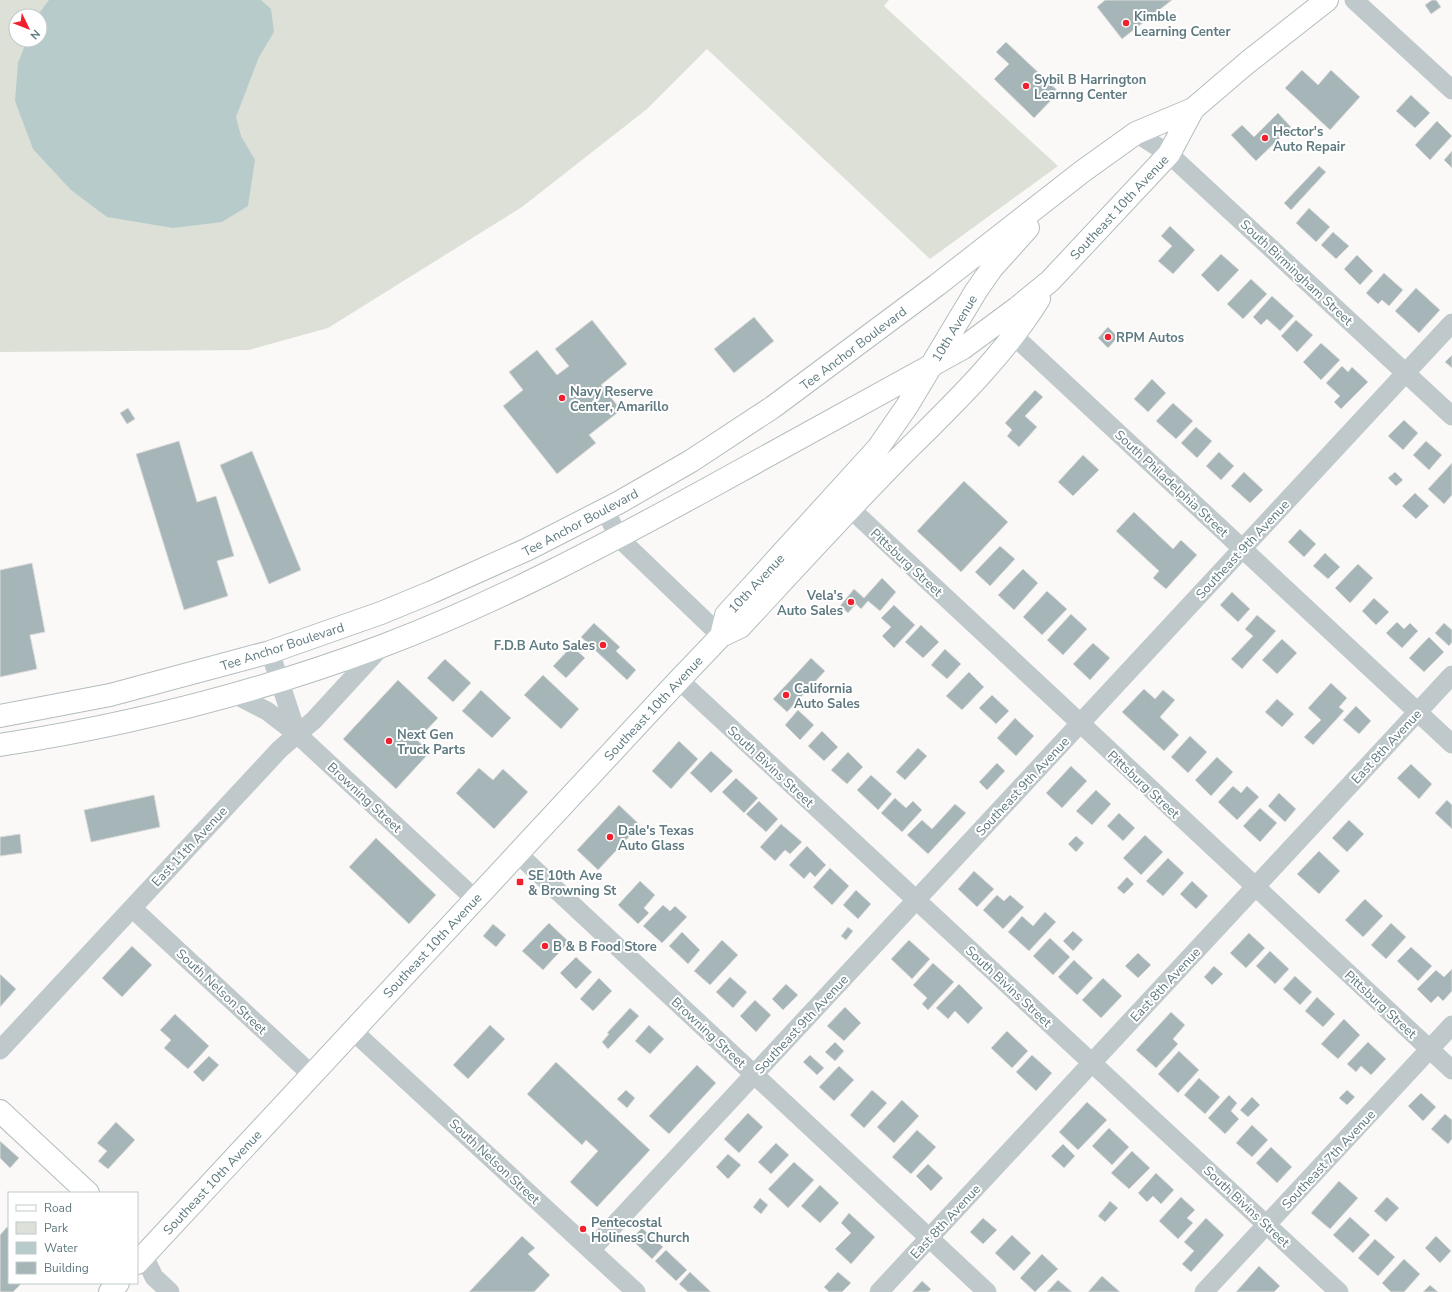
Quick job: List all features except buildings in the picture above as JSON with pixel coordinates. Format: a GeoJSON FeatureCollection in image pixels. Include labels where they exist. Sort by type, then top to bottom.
{"type":"FeatureCollection","features":[{"type":"Feature","properties":{"kind":"main road","name":"Southeast 10th Avenue"},"geometry":{"type":"LineString","coordinates":[[1083,171],[1136,133],[1193,109],[1248,62],[1327,0]]}},
{"type":"Feature","properties":{"kind":"main road","name":"Southeast 10th Avenue"},"geometry":{"type":"LineString","coordinates":[[1050,281],[1169,154],[1193,109]]}},
{"type":"Feature","properties":{"kind":"main road","name":"10th Avenue"},"geometry":{"type":"LineString","coordinates":[[843,502],[901,416],[976,291],[992,268],[1083,171]]}},
{"type":"Feature","properties":{"kind":"main road","name":"Tee Anchor Boulevard"},"geometry":{"type":"LineString","coordinates":[[0,716],[110,695],[270,652],[381,613],[528,550],[605,510],[691,461],[773,407],[937,285],[1083,171]]}},
{"type":"Feature","properties":{"kind":"main road","name":"10th Avenue"},"geometry":{"type":"LineString","coordinates":[[721,636],[726,615],[843,502],[932,424],[1014,336],[1050,281]]}},
{"type":"Feature","properties":{"kind":"main road"},"geometry":{"type":"LineString","coordinates":[[0,745],[140,719],[279,680],[382,646],[542,577],[619,538],[963,348],[1050,281]]}},
{"type":"Feature","properties":{"kind":"main road","name":"Southeast 10th Avenue"},"geometry":{"type":"LineString","coordinates":[[139,1254],[312,1074],[721,636]]}},
{"type":"Feature","properties":{"kind":"main road"},"geometry":{"type":"LineString","coordinates":[[0,1111],[87,1192]]}},
{"type":"Feature","properties":{"kind":"main road"},"geometry":{"type":"LineString","coordinates":[[110,1292],[117,1284]]}},
{"type":"Feature","properties":{"kind":"street"},"geometry":{"type":"LineString","coordinates":[[1354,0],[1452,90]]}},
{"type":"Feature","properties":{"kind":"street","name":"South Birmingham Street"},"geometry":{"type":"LineString","coordinates":[[1136,133],[1169,154],[1452,416]]}},
{"type":"Feature","properties":{"kind":"street","name":"Southeast 9th Avenue"},"geometry":{"type":"LineString","coordinates":[[591,1250],[1452,323]]}},
{"type":"Feature","properties":{"kind":"street","name":"South Philadelphia Street"},"geometry":{"type":"LineString","coordinates":[[1014,336],[1452,744]]}},
{"type":"Feature","properties":{"kind":"street","name":"Pittsburg Street"},"geometry":{"type":"LineString","coordinates":[[843,502],[1452,1070]]}},
{"type":"Feature","properties":{"kind":"street"},"geometry":{"type":"LineString","coordinates":[[605,510],[619,538],[721,636]]}},
{"type":"Feature","properties":{"kind":"street","name":"East 11th Avenue"},"geometry":{"type":"LineString","coordinates":[[0,1050],[280,749],[314,720],[382,646]]}},
{"type":"Feature","properties":{"kind":"street","name":"Browning Street"},"geometry":{"type":"LineString","coordinates":[[270,652],[297,734],[475,899]]}},
{"type":"Feature","properties":{"kind":"street","name":"East 8th Avenue"},"geometry":{"type":"LineString","coordinates":[[879,1292],[1452,675]]}},
{"type":"Feature","properties":{"kind":"street","name":"South Bivins Street"},"geometry":{"type":"LineString","coordinates":[[679,680],[1339,1292]]}},
{"type":"Feature","properties":{"kind":"street"},"geometry":{"type":"LineString","coordinates":[[232,693],[267,711],[297,734]]}},
{"type":"Feature","properties":{"kind":"street","name":"Browning Street"},"geometry":{"type":"LineString","coordinates":[[517,854],[987,1292]]}},
{"type":"Feature","properties":{"kind":"street","name":"South Nelson Street"},"geometry":{"type":"LineString","coordinates":[[132,908],[312,1074]]}},
{"type":"Feature","properties":{"kind":"street","name":"Southeast 7th Avenue"},"geometry":{"type":"LineString","coordinates":[[1204,1292],[1452,1025]]}},
{"type":"Feature","properties":{"kind":"street","name":"South Nelson Street"},"geometry":{"type":"LineString","coordinates":[[352,1030],[636,1292]]}},
{"type":"Feature","properties":{"kind":"street"},"geometry":{"type":"LineString","coordinates":[[139,1254],[154,1277],[170,1292]]}},
{"type":"Feature","properties":{"kind":"green space"},"geometry":{"type":"Polygon","coordinates":[[[0,0],[889,0],[884,6],[1058,166],[930,259],[707,49],[647,109],[522,207],[328,328],[249,350],[0,352],[0,0]]]}},
{"type":"Feature","properties":{"kind":"water"},"geometry":{"type":"Polygon","coordinates":[[[49,0],[261,0],[271,9],[274,32],[259,57],[236,117],[241,136],[255,160],[248,206],[222,222],[173,228],[107,217],[71,190],[33,149],[15,101],[18,63],[24,48],[48,48],[48,8],[43,8],[49,0]]]}},
{"type":"Feature","properties":{"kind":"place","name":"Kimble Learning Center"},"geometry":{"type":"Point","coordinates":[1126,23]}},
{"type":"Feature","properties":{"kind":"place","name":"Sybil B Harrington Learnng Center"},"geometry":{"type":"Point","coordinates":[1026,86]}},
{"type":"Feature","properties":{"kind":"place","name":"Hector's Auto Repair"},"geometry":{"type":"Point","coordinates":[1265,138]}},
{"type":"Feature","properties":{"kind":"place","name":"RPM Autos"},"geometry":{"type":"Point","coordinates":[1108,337]}},
{"type":"Feature","properties":{"kind":"place","name":"Navy Reserve Center, Amarillo"},"geometry":{"type":"Point","coordinates":[562,398]}},
{"type":"Feature","properties":{"kind":"place","name":"Vela's Auto Sales"},"geometry":{"type":"Point","coordinates":[851,602]}},
{"type":"Feature","properties":{"kind":"place","name":"F.D.B Auto Sales"},"geometry":{"type":"Point","coordinates":[603,645]}},
{"type":"Feature","properties":{"kind":"place","name":"California Auto Sales"},"geometry":{"type":"Point","coordinates":[786,695]}},
{"type":"Feature","properties":{"kind":"place","name":"Next Gen Truck Parts"},"geometry":{"type":"Point","coordinates":[389,741]}},
{"type":"Feature","properties":{"kind":"place","name":"Dale's Texas Auto Glass"},"geometry":{"type":"Point","coordinates":[610,837]}},
{"type":"Feature","properties":{"kind":"place","name":"SE 10th Ave & Browning St"},"geometry":{"type":"Point","coordinates":[520,882]}},
{"type":"Feature","properties":{"kind":"place","name":"B & B Food Store"},"geometry":{"type":"Point","coordinates":[545,946]}},
{"type":"Feature","properties":{"kind":"place","name":"Pentecostal Holiness Church"},"geometry":{"type":"Point","coordinates":[583,1229]}}]}
